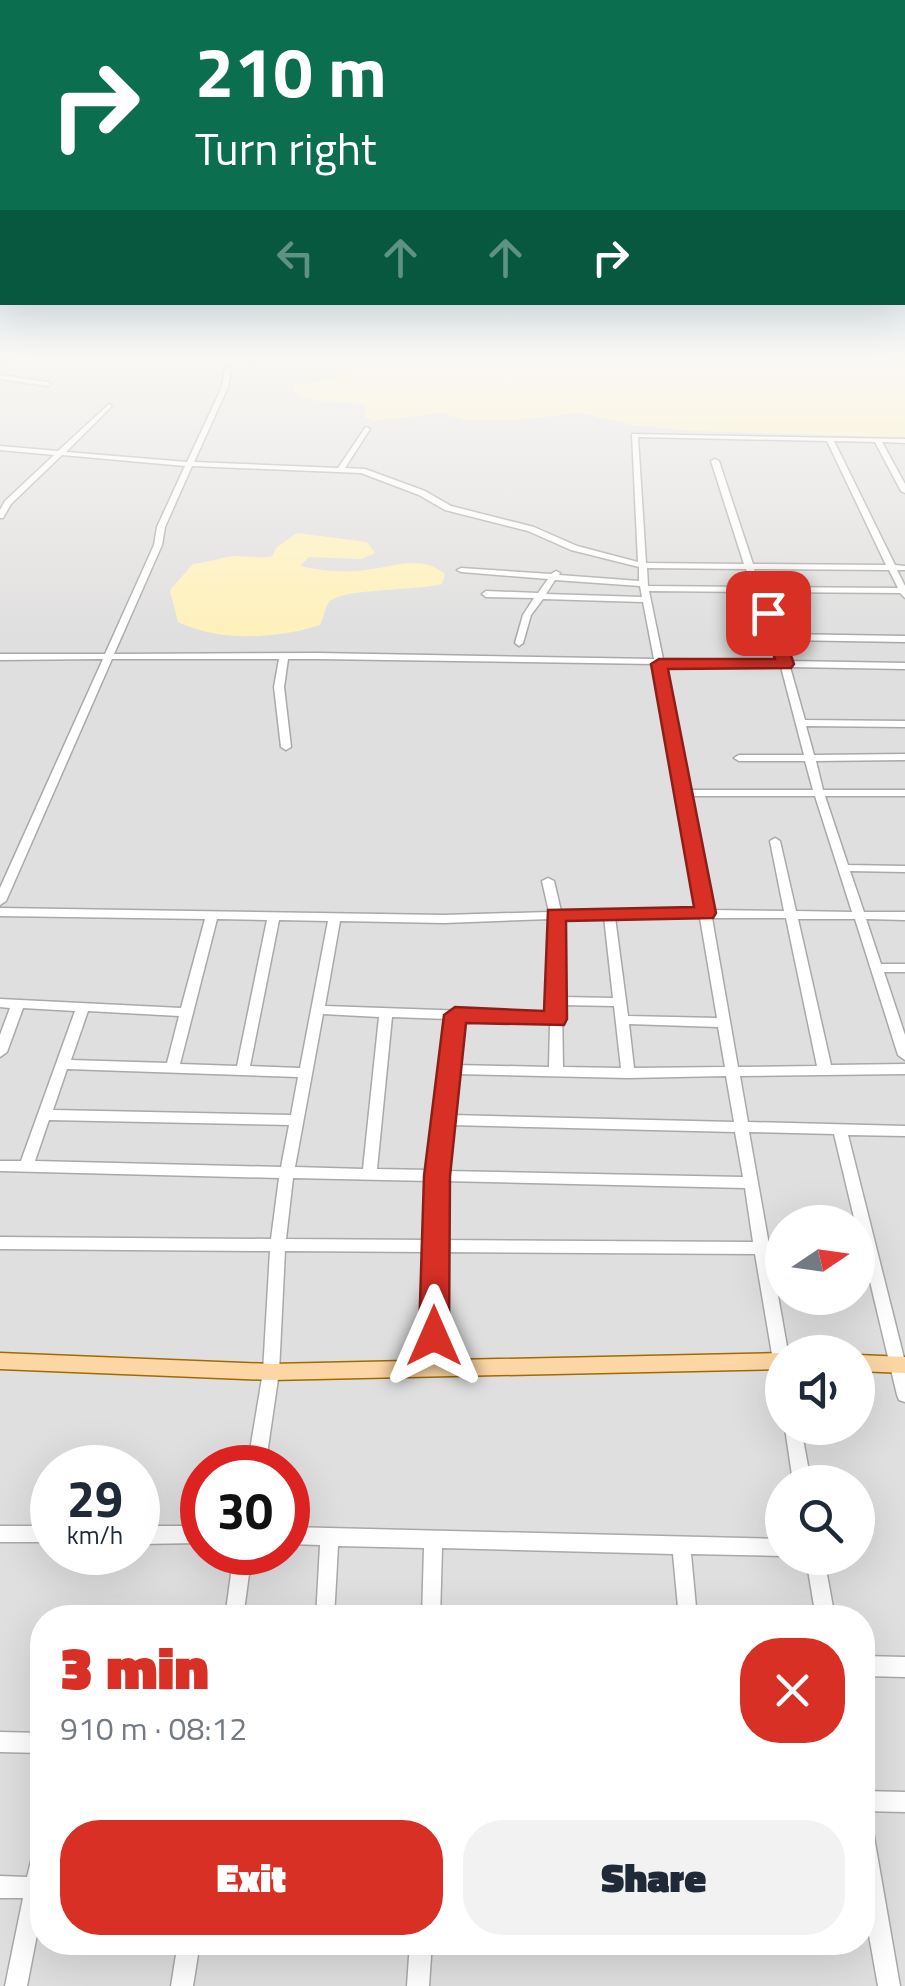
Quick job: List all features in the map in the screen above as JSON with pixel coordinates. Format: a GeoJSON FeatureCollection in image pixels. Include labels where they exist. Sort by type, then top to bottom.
{"type":"FeatureCollection","features":[{"type":"Feature","properties":{"kind":"main road"},"geometry":{"type":"LineString","coordinates":[[0,1360],[271,1372],[434,1366],[765,1363]]}},
{"type":"Feature","properties":{"kind":"main road"},"geometry":{"type":"LineString","coordinates":[[875,1364],[901,1365]]}},
{"type":"Feature","properties":{"kind":"street"},"geometry":{"type":"LineString","coordinates":[[57,454],[186,464],[342,468],[413,489],[448,508],[531,529],[574,548],[641,564],[905,568]]}},
{"type":"Feature","properties":{"kind":"street"},"geometry":{"type":"LineString","coordinates":[[0,516],[60,454]]}},
{"type":"Feature","properties":{"kind":"street"},"geometry":{"type":"LineString","coordinates":[[0,900],[158,545],[161,527],[191,454]]}},
{"type":"Feature","properties":{"kind":"street"},"geometry":{"type":"LineString","coordinates":[[342,468],[351,454]]}},
{"type":"Feature","properties":{"kind":"street"},"geometry":{"type":"LineString","coordinates":[[635,454],[644,591],[686,793],[777,1335]]}},
{"type":"Feature","properties":{"kind":"street"},"geometry":{"type":"LineString","coordinates":[[486,594],[538,597],[757,590],[904,593],[836,454]]}},
{"type":"Feature","properties":{"kind":"street"},"geometry":{"type":"LineString","coordinates":[[885,454],[905,491]]}},
{"type":"Feature","properties":{"kind":"street"},"geometry":{"type":"LineString","coordinates":[[715,461],[757,590],[778,636],[819,793],[878,968],[899,1014],[905,1055]]}},
{"type":"Feature","properties":{"kind":"street"},"geometry":{"type":"LineString","coordinates":[[461,570],[556,574],[644,591]]}},
{"type":"Feature","properties":{"kind":"street"},"geometry":{"type":"LineString","coordinates":[[502,594],[512,572]]}},
{"type":"Feature","properties":{"kind":"street"},"geometry":{"type":"LineString","coordinates":[[519,642],[527,615],[556,574]]}},
{"type":"Feature","properties":{"kind":"street"},"geometry":{"type":"LineString","coordinates":[[778,636],[905,640]]}},
{"type":"Feature","properties":{"kind":"street"},"geometry":{"type":"LineString","coordinates":[[284,656],[279,687],[286,747]]}},
{"type":"Feature","properties":{"kind":"street"},"geometry":{"type":"LineString","coordinates":[[0,657],[284,656],[905,666]]}},
{"type":"Feature","properties":{"kind":"street"},"geometry":{"type":"LineString","coordinates":[[801,723],[905,724]]}},
{"type":"Feature","properties":{"kind":"street"},"geometry":{"type":"LineString","coordinates":[[739,758],[905,757]]}},
{"type":"Feature","properties":{"kind":"street"},"geometry":{"type":"LineString","coordinates":[[686,793],[905,794]]}},
{"type":"Feature","properties":{"kind":"street"},"geometry":{"type":"LineString","coordinates":[[775,841],[825,1070]]}},
{"type":"Feature","properties":{"kind":"street"},"geometry":{"type":"LineString","coordinates":[[844,868],[905,869]]}},
{"type":"Feature","properties":{"kind":"street"},"geometry":{"type":"LineString","coordinates":[[548,881],[556,915],[556,1071]]}},
{"type":"Feature","properties":{"kind":"street"},"geometry":{"type":"LineString","coordinates":[[0,912],[444,919],[609,913],[905,916]]}},
{"type":"Feature","properties":{"kind":"street"},"geometry":{"type":"LineString","coordinates":[[609,913],[628,1073]]}},
{"type":"Feature","properties":{"kind":"street"},"geometry":{"type":"LineString","coordinates":[[172,1068],[212,914]]}},
{"type":"Feature","properties":{"kind":"street"},"geometry":{"type":"LineString","coordinates":[[243,1069],[274,915]]}},
{"type":"Feature","properties":{"kind":"street"},"geometry":{"type":"LineString","coordinates":[[260,1445],[271,1372],[278,1244],[287,1172],[335,917]]}},
{"type":"Feature","properties":{"kind":"street"},"geometry":{"type":"LineString","coordinates":[[878,968],[905,968]]}},
{"type":"Feature","properties":{"kind":"street"},"geometry":{"type":"LineString","coordinates":[[556,1001],[620,1002]]}},
{"type":"Feature","properties":{"kind":"street"},"geometry":{"type":"LineString","coordinates":[[0,1003],[187,1012]]}},
{"type":"Feature","properties":{"kind":"street"},"geometry":{"type":"LineString","coordinates":[[0,1052],[18,1004]]}},
{"type":"Feature","properties":{"kind":"street"},"geometry":{"type":"LineString","coordinates":[[26,1166],[83,1007]]}},
{"type":"Feature","properties":{"kind":"street"},"geometry":{"type":"LineString","coordinates":[[316,1010],[556,1019]]}},
{"type":"Feature","properties":{"kind":"street"},"geometry":{"type":"LineString","coordinates":[[369,1175],[386,1012]]}},
{"type":"Feature","properties":{"kind":"street"},"geometry":{"type":"LineString","coordinates":[[434,1366],[437,1176],[455,1015]]}},
{"type":"Feature","properties":{"kind":"street"},"geometry":{"type":"LineString","coordinates":[[622,1020],[724,1023]]}},
{"type":"Feature","properties":{"kind":"street"},"geometry":{"type":"LineString","coordinates":[[63,1064],[305,1073]]}},
{"type":"Feature","properties":{"kind":"street"},"geometry":{"type":"LineString","coordinates":[[448,1069],[733,1073],[905,1068]]}},
{"type":"Feature","properties":{"kind":"street"},"geometry":{"type":"LineString","coordinates":[[44,1114],[297,1120]]}},
{"type":"Feature","properties":{"kind":"street"},"geometry":{"type":"LineString","coordinates":[[442,1120],[905,1130]]}},
{"type":"Feature","properties":{"kind":"street"},"geometry":{"type":"LineString","coordinates":[[840,1130],[901,1365],[905,1395]]}},
{"type":"Feature","properties":{"kind":"street"},"geometry":{"type":"LineString","coordinates":[[0,1166],[752,1183]]}},
{"type":"Feature","properties":{"kind":"street"},"geometry":{"type":"LineString","coordinates":[[0,1243],[762,1248]]}},
{"type":"Feature","properties":{"kind":"street"},"geometry":{"type":"LineString","coordinates":[[0,1534],[30,1534]]}},
{"type":"Feature","properties":{"kind":"street"},"geometry":{"type":"LineString","coordinates":[[310,1537],[765,1548]]}},
{"type":"Feature","properties":{"kind":"street"},"geometry":{"type":"LineString","coordinates":[[326,1605],[329,1537]]}},
{"type":"Feature","properties":{"kind":"street"},"geometry":{"type":"LineString","coordinates":[[431,1605],[433,1540]]}},
{"type":"Feature","properties":{"kind":"street"},"geometry":{"type":"LineString","coordinates":[[681,1546],[687,1605]]}},
{"type":"Feature","properties":{"kind":"street"},"geometry":{"type":"LineString","coordinates":[[236,1605],[241,1575]]}},
{"type":"Feature","properties":{"kind":"street"},"geometry":{"type":"LineString","coordinates":[[818,1575],[824,1605]]}},
{"type":"Feature","properties":{"kind":"street"},"geometry":{"type":"LineString","coordinates":[[875,1666],[905,1666]]}},
{"type":"Feature","properties":{"kind":"street"},"geometry":{"type":"LineString","coordinates":[[0,1742],[30,1743]]}},
{"type":"Feature","properties":{"kind":"street"},"geometry":{"type":"LineString","coordinates":[[875,1801],[905,1802]]}},
{"type":"Feature","properties":{"kind":"street"},"geometry":{"type":"LineString","coordinates":[[0,1887],[30,1888]]}},
{"type":"Feature","properties":{"kind":"street"},"geometry":{"type":"LineString","coordinates":[[16,1986],[30,1926]]}},
{"type":"Feature","properties":{"kind":"street"},"geometry":{"type":"LineString","coordinates":[[875,1932],[889,1986]]}},
{"type":"Feature","properties":{"kind":"street"},"geometry":{"type":"LineString","coordinates":[[182,1986],[186,1955]]}},
{"type":"Feature","properties":{"kind":"street"},"geometry":{"type":"LineString","coordinates":[[418,1986],[419,1955]]}},
{"type":"Feature","properties":{"kind":"shaded area"},"geometry":{"type":"Polygon","coordinates":[[[0,454],[905,454],[905,1986],[0,1986],[0,454]]]}},
{"type":"Feature","properties":{"kind":"sand"},"geometry":{"type":"Polygon","coordinates":[[[297,533],[367,542],[375,553],[361,559],[309,557],[300,566],[349,571],[417,563],[445,574],[442,584],[336,597],[329,602],[320,625],[285,633],[230,635],[178,622],[170,590],[193,564],[232,556],[272,556],[277,547],[297,533]]]}},
{"type":"Feature","properties":{"kind":"route"},"geometry":{"type":"LineString","coordinates":[[434,1336],[437,1176],[455,1015],[556,1019],[556,915],[706,913],[659,664],[785,664],[768,613]]}}]}
